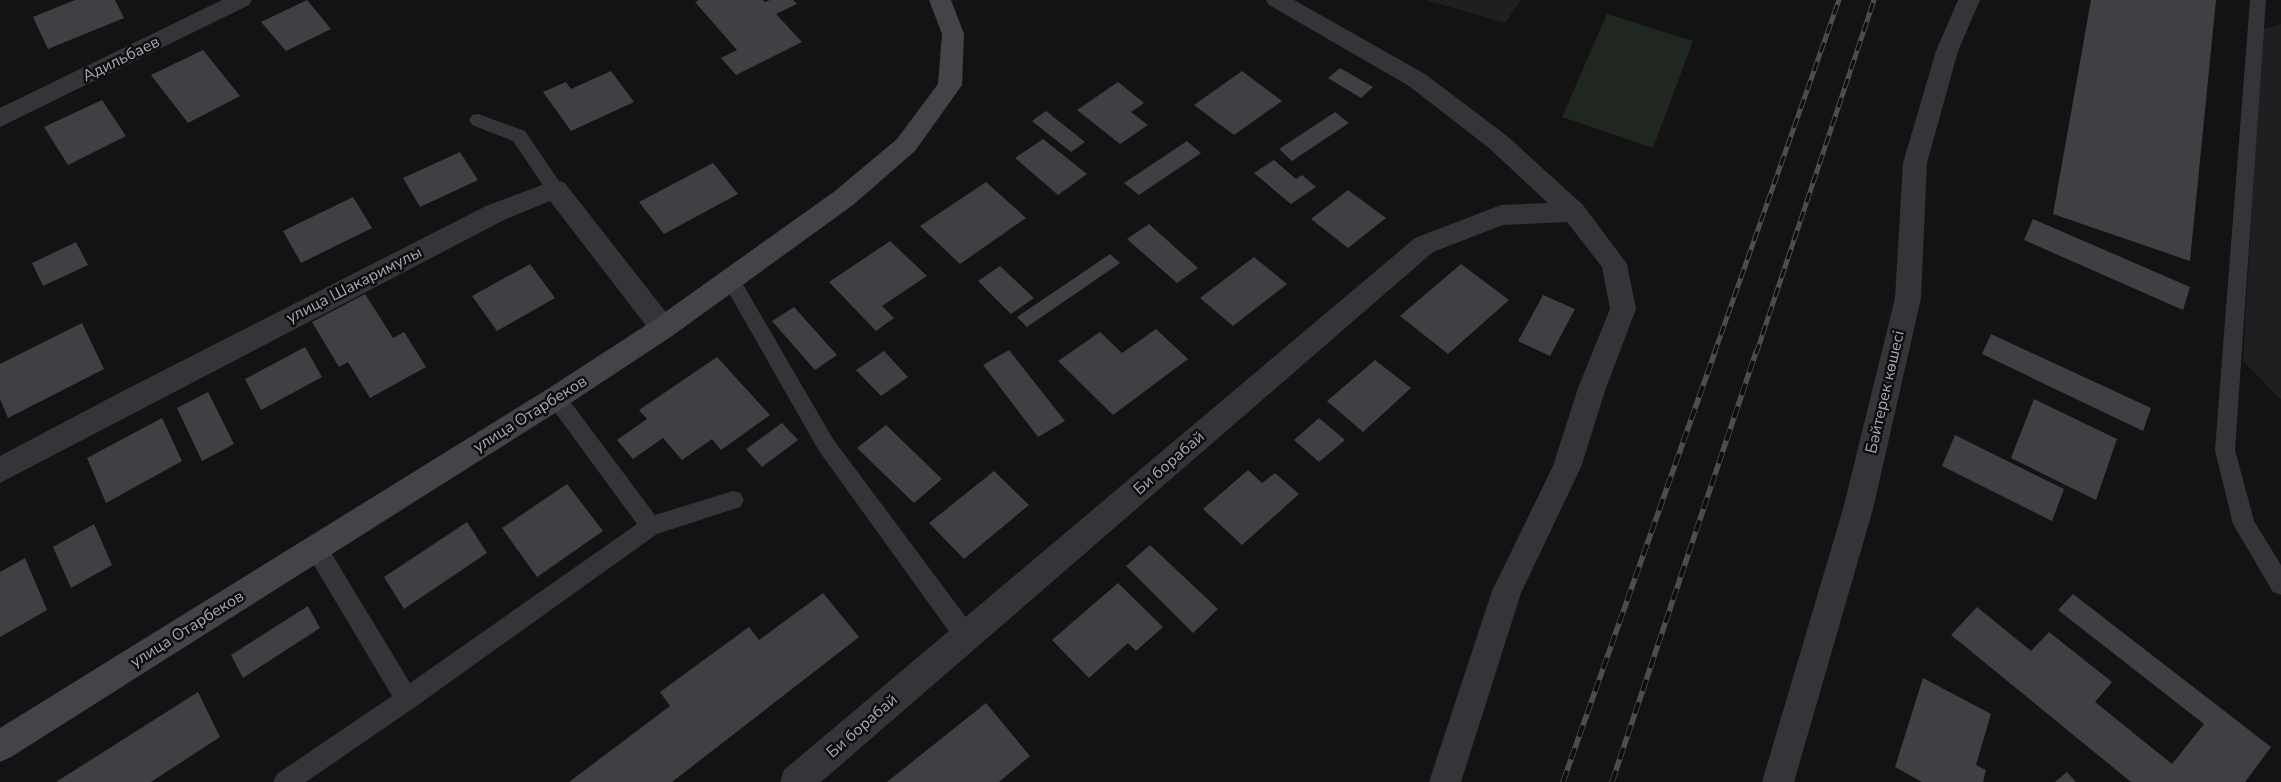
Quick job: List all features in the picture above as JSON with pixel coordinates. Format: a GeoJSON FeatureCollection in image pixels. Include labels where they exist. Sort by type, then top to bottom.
{"type":"FeatureCollection","features":[{"type":"Feature","properties":{"kind":"main road","name":"улица Отарбеков"},"geometry":{"type":"LineString","coordinates":[[0,746],[556,398],[662,328],[844,198],[906,145],[950,85],[953,34],[945,2]]}},
{"type":"Feature","properties":{"kind":"street","name":"Адильбаев"},"geometry":{"type":"LineString","coordinates":[[0,118],[241,0]]}},
{"type":"Feature","properties":{"kind":"street"},"geometry":{"type":"LineString","coordinates":[[1278,0],[1417,80],[1498,142],[1574,212],[1614,264],[1624,309],[1592,388],[1567,467],[1507,591],[1445,782]]}},
{"type":"Feature","properties":{"kind":"street","name":"Бәйтерек көшесі"},"geometry":{"type":"LineString","coordinates":[[1778,782],[1858,509],[1908,298],[1915,163],[1947,51],[1969,0]]}},
{"type":"Feature","properties":{"kind":"street"},"geometry":{"type":"LineString","coordinates":[[555,189],[662,328]]}},
{"type":"Feature","properties":{"kind":"street","name":"улица Шакаримулы"},"geometry":{"type":"LineString","coordinates":[[0,470],[495,213],[555,189]]}},
{"type":"Feature","properties":{"kind":"street","name":"Би борабай"},"geometry":{"type":"LineString","coordinates":[[796,782],[1424,245],[1501,215],[1574,212]]}},
{"type":"Feature","properties":{"kind":"lane"},"geometry":{"type":"LineString","coordinates":[[2258,0],[2225,450],[2244,524],[2281,585]]}},
{"type":"Feature","properties":{"kind":"lane"},"geometry":{"type":"LineString","coordinates":[[478,120],[519,136],[555,189]]}},
{"type":"Feature","properties":{"kind":"lane"},"geometry":{"type":"LineString","coordinates":[[730,279],[826,445],[966,636]]}},
{"type":"Feature","properties":{"kind":"lane"},"geometry":{"type":"LineString","coordinates":[[556,398],[651,526]]}},
{"type":"Feature","properties":{"kind":"lane"},"geometry":{"type":"LineString","coordinates":[[289,781],[651,526],[733,500]]}},
{"type":"Feature","properties":{"kind":"lane"},"geometry":{"type":"LineString","coordinates":[[316,548],[407,699]]}},
{"type":"Feature","properties":{"kind":"shaded area"},"geometry":{"type":"Polygon","coordinates":[[[1426,0],[1521,0],[1505,23],[1426,0]]]}},
{"type":"Feature","properties":{"kind":"shaded area"},"geometry":{"type":"Polygon","coordinates":[[[1607,14],[1693,41],[1653,148],[1562,117],[1607,14]]]}},
{"type":"Feature","properties":{"kind":"shaded area"},"geometry":{"type":"Polygon","coordinates":[[[2281,24],[2281,400],[2243,361],[2262,29],[2281,24]]]}},
{"type":"Feature","properties":{"kind":"building"},"geometry":{"type":"Polygon","coordinates":[[[75,0],[115,0],[124,18],[48,49],[33,17],[75,0]]]}},
{"type":"Feature","properties":{"kind":"building"},"geometry":{"type":"Polygon","coordinates":[[[307,0],[331,29],[286,51],[261,22],[307,0]]]}},
{"type":"Feature","properties":{"kind":"building"},"geometry":{"type":"Polygon","coordinates":[[[699,0],[763,0],[765,2],[770,0],[793,0],[797,4],[776,14],[802,42],[736,75],[721,58],[737,50],[695,2],[699,0]]]}},
{"type":"Feature","properties":{"kind":"building"},"geometry":{"type":"Polygon","coordinates":[[[2091,0],[2216,0],[2190,261],[2053,214],[2091,0]]]}},
{"type":"Feature","properties":{"kind":"building"},"geometry":{"type":"Polygon","coordinates":[[[203,50],[240,96],[188,123],[151,75],[203,50]]]}},
{"type":"Feature","properties":{"kind":"building"},"geometry":{"type":"Polygon","coordinates":[[[1340,68],[1373,87],[1361,98],[1328,78],[1340,68]]]}},
{"type":"Feature","properties":{"kind":"building"},"geometry":{"type":"Polygon","coordinates":[[[611,71],[634,102],[571,131],[543,92],[566,82],[571,89],[611,71]]]}},
{"type":"Feature","properties":{"kind":"building"},"geometry":{"type":"Polygon","coordinates":[[[1242,71],[1282,101],[1234,135],[1194,105],[1242,71]]]}},
{"type":"Feature","properties":{"kind":"building"},"geometry":{"type":"Polygon","coordinates":[[[1118,82],[1144,103],[1131,112],[1148,125],[1120,144],[1077,110],[1118,82]]]}},
{"type":"Feature","properties":{"kind":"building"},"geometry":{"type":"Polygon","coordinates":[[[102,100],[126,136],[68,165],[44,127],[102,100]]]}},
{"type":"Feature","properties":{"kind":"building"},"geometry":{"type":"Polygon","coordinates":[[[1046,111],[1085,142],[1071,152],[1032,121],[1046,111]]]}},
{"type":"Feature","properties":{"kind":"building"},"geometry":{"type":"Polygon","coordinates":[[[1335,112],[1349,123],[1292,161],[1279,149],[1335,112]]]}},
{"type":"Feature","properties":{"kind":"building"},"geometry":{"type":"Polygon","coordinates":[[[1043,139],[1087,174],[1058,195],[1015,158],[1043,139]]]}},
{"type":"Feature","properties":{"kind":"building"},"geometry":{"type":"Polygon","coordinates":[[[1187,141],[1201,153],[1139,195],[1124,183],[1187,141]]]}},
{"type":"Feature","properties":{"kind":"building"},"geometry":{"type":"Polygon","coordinates":[[[460,152],[478,180],[420,207],[403,178],[460,152]]]}},
{"type":"Feature","properties":{"kind":"building"},"geometry":{"type":"Polygon","coordinates":[[[1274,160],[1296,179],[1302,175],[1316,187],[1291,204],[1254,173],[1274,160]]]}},
{"type":"Feature","properties":{"kind":"building"},"geometry":{"type":"Polygon","coordinates":[[[713,163],[738,194],[664,234],[639,202],[713,163]]]}},
{"type":"Feature","properties":{"kind":"building"},"geometry":{"type":"Polygon","coordinates":[[[986,182],[1026,218],[960,264],[920,226],[986,182]]]}},
{"type":"Feature","properties":{"kind":"building"},"geometry":{"type":"Polygon","coordinates":[[[1348,190],[1386,218],[1348,248],[1311,219],[1348,190]]]}},
{"type":"Feature","properties":{"kind":"building"},"geometry":{"type":"Polygon","coordinates":[[[353,197],[372,228],[301,263],[283,231],[353,197]]]}},
{"type":"Feature","properties":{"kind":"building"},"geometry":{"type":"Polygon","coordinates":[[[2033,219],[2190,287],[2183,310],[2024,240],[2033,219]]]}},
{"type":"Feature","properties":{"kind":"building"},"geometry":{"type":"Polygon","coordinates":[[[1149,224],[1198,268],[1177,283],[1127,239],[1149,224]]]}},
{"type":"Feature","properties":{"kind":"building"},"geometry":{"type":"Polygon","coordinates":[[[890,241],[927,276],[882,306],[894,318],[876,331],[829,282],[890,241]]]}},
{"type":"Feature","properties":{"kind":"building"},"geometry":{"type":"Polygon","coordinates":[[[76,242],[88,265],[43,286],[32,263],[76,242]]]}},
{"type":"Feature","properties":{"kind":"building"},"geometry":{"type":"Polygon","coordinates":[[[1110,254],[1120,263],[1027,327],[1017,317],[1110,254]]]}},
{"type":"Feature","properties":{"kind":"building"},"geometry":{"type":"Polygon","coordinates":[[[1254,257],[1287,284],[1233,326],[1200,298],[1254,257]]]}},
{"type":"Feature","properties":{"kind":"building"},"geometry":{"type":"Polygon","coordinates":[[[530,264],[555,298],[497,331],[472,296],[530,264]]]}},
{"type":"Feature","properties":{"kind":"building"},"geometry":{"type":"Polygon","coordinates":[[[1461,264],[1509,300],[1448,354],[1400,316],[1461,264]]]}},
{"type":"Feature","properties":{"kind":"building"},"geometry":{"type":"Polygon","coordinates":[[[1000,266],[1034,298],[1011,314],[978,281],[1000,266]]]}},
{"type":"Feature","properties":{"kind":"building"},"geometry":{"type":"Polygon","coordinates":[[[365,294],[393,338],[404,332],[426,367],[370,398],[348,362],[339,367],[312,322],[365,294]]]}},
{"type":"Feature","properties":{"kind":"building"},"geometry":{"type":"Polygon","coordinates":[[[1543,295],[1575,309],[1550,356],[1518,341],[1543,295]]]}},
{"type":"Feature","properties":{"kind":"building"},"geometry":{"type":"Polygon","coordinates":[[[794,307],[837,355],[815,370],[772,321],[794,307]]]}},
{"type":"Feature","properties":{"kind":"building"},"geometry":{"type":"Polygon","coordinates":[[[82,323],[104,369],[8,418],[0,399],[0,364],[82,323]]]}},
{"type":"Feature","properties":{"kind":"building"},"geometry":{"type":"Polygon","coordinates":[[[1156,329],[1188,359],[1113,415],[1058,361],[1100,332],[1122,353],[1156,329]]]}},
{"type":"Feature","properties":{"kind":"building"},"geometry":{"type":"Polygon","coordinates":[[[1991,334],[2151,408],[2143,431],[1982,354],[1991,334]]]}},
{"type":"Feature","properties":{"kind":"building"},"geometry":{"type":"Polygon","coordinates":[[[305,347],[322,377],[261,410],[245,379],[305,347]]]}},
{"type":"Feature","properties":{"kind":"building"},"geometry":{"type":"Polygon","coordinates":[[[1009,350],[1065,421],[1038,437],[983,365],[1009,350]]]}},
{"type":"Feature","properties":{"kind":"building"},"geometry":{"type":"Polygon","coordinates":[[[884,351],[908,377],[881,396],[856,370],[884,351]]]}},
{"type":"Feature","properties":{"kind":"building"},"geometry":{"type":"Polygon","coordinates":[[[717,357],[770,415],[721,450],[712,439],[682,460],[663,438],[633,459],[617,440],[647,419],[639,410],[717,357]]]}},
{"type":"Feature","properties":{"kind":"building"},"geometry":{"type":"Polygon","coordinates":[[[1375,360],[1411,388],[1363,432],[1327,401],[1375,360]]]}},
{"type":"Feature","properties":{"kind":"building"},"geometry":{"type":"Polygon","coordinates":[[[208,392],[234,444],[202,461],[177,408],[208,392]]]}},
{"type":"Feature","properties":{"kind":"building"},"geometry":{"type":"Polygon","coordinates":[[[2034,399],[2117,439],[2096,500],[2011,458],[2034,399]]]}},
{"type":"Feature","properties":{"kind":"building"},"geometry":{"type":"Polygon","coordinates":[[[162,418],[182,461],[106,503],[87,458],[162,418]]]}},
{"type":"Feature","properties":{"kind":"building"},"geometry":{"type":"Polygon","coordinates":[[[1319,418],[1345,440],[1319,462],[1294,440],[1319,418]]]}},
{"type":"Feature","properties":{"kind":"building"},"geometry":{"type":"Polygon","coordinates":[[[782,423],[798,440],[762,467],[746,449],[782,423]]]}},
{"type":"Feature","properties":{"kind":"building"},"geometry":{"type":"Polygon","coordinates":[[[886,425],[942,479],[914,503],[857,448],[886,425]]]}},
{"type":"Feature","properties":{"kind":"building"},"geometry":{"type":"Polygon","coordinates":[[[1955,435],[2064,489],[2052,521],[1942,466],[1955,435]]]}},
{"type":"Feature","properties":{"kind":"building"},"geometry":{"type":"Polygon","coordinates":[[[1248,470],[1262,483],[1275,473],[1299,494],[1242,545],[1203,509],[1248,470]]]}},
{"type":"Feature","properties":{"kind":"building"},"geometry":{"type":"Polygon","coordinates":[[[994,471],[1029,505],[964,559],[929,523],[994,471]]]}},
{"type":"Feature","properties":{"kind":"building"},"geometry":{"type":"Polygon","coordinates":[[[567,484],[603,531],[537,577],[502,528],[567,484]]]}},
{"type":"Feature","properties":{"kind":"building"},"geometry":{"type":"Polygon","coordinates":[[[467,522],[487,553],[404,609],[384,577],[467,522]]]}},
{"type":"Feature","properties":{"kind":"building"},"geometry":{"type":"Polygon","coordinates":[[[94,524],[112,565],[71,588],[53,547],[94,524]]]}},
{"type":"Feature","properties":{"kind":"building"},"geometry":{"type":"Polygon","coordinates":[[[1150,545],[1218,609],[1193,633],[1126,566],[1150,545]]]}},
{"type":"Feature","properties":{"kind":"building"},"geometry":{"type":"Polygon","coordinates":[[[25,558],[47,610],[0,637],[0,572],[25,558]]]}},
{"type":"Feature","properties":{"kind":"building"},"geometry":{"type":"Polygon","coordinates":[[[1118,583],[1163,627],[1136,651],[1128,643],[1089,678],[1052,640],[1118,583]]]}},
{"type":"Feature","properties":{"kind":"building"},"geometry":{"type":"Polygon","coordinates":[[[823,593],[859,637],[672,782],[569,782],[670,706],[660,692],[749,627],[759,640],[823,593]]]}},
{"type":"Feature","properties":{"kind":"building"},"geometry":{"type":"Polygon","coordinates":[[[2073,594],[2271,747],[2245,782],[2131,782],[1951,635],[1977,607],[2031,651],[2049,632],[2112,682],[2095,702],[2172,764],[2204,724],[2058,610],[2073,594]]]}},
{"type":"Feature","properties":{"kind":"building"},"geometry":{"type":"Polygon","coordinates":[[[308,606],[320,628],[243,678],[231,655],[308,606]]]}},
{"type":"Feature","properties":{"kind":"building"},"geometry":{"type":"Polygon","coordinates":[[[1923,678],[1991,714],[1976,765],[1986,770],[1983,782],[1922,782],[1895,767],[1923,678]]]}},
{"type":"Feature","properties":{"kind":"building"},"geometry":{"type":"Polygon","coordinates":[[[198,692],[220,737],[151,782],[56,782],[198,692]]]}},
{"type":"Feature","properties":{"kind":"building"},"geometry":{"type":"Polygon","coordinates":[[[986,703],[1030,756],[999,782],[887,782],[986,703]]]}},
{"type":"Feature","properties":{"kind":"building"},"geometry":{"type":"Polygon","coordinates":[[[2067,772],[2076,782],[2055,782],[2067,772]]]}},
{"type":"Feature","properties":{"kind":"railway"},"geometry":{"type":"LineString","coordinates":[[1714,354],[1839,0]]}},
{"type":"Feature","properties":{"kind":"railway"},"geometry":{"type":"LineString","coordinates":[[1756,354],[1874,0]]}},
{"type":"Feature","properties":{"kind":"railway"},"geometry":{"type":"LineString","coordinates":[[1563,782],[1715,352]]}},
{"type":"Feature","properties":{"kind":"railway"},"geometry":{"type":"LineString","coordinates":[[1612,782],[1756,352]]}}]}
